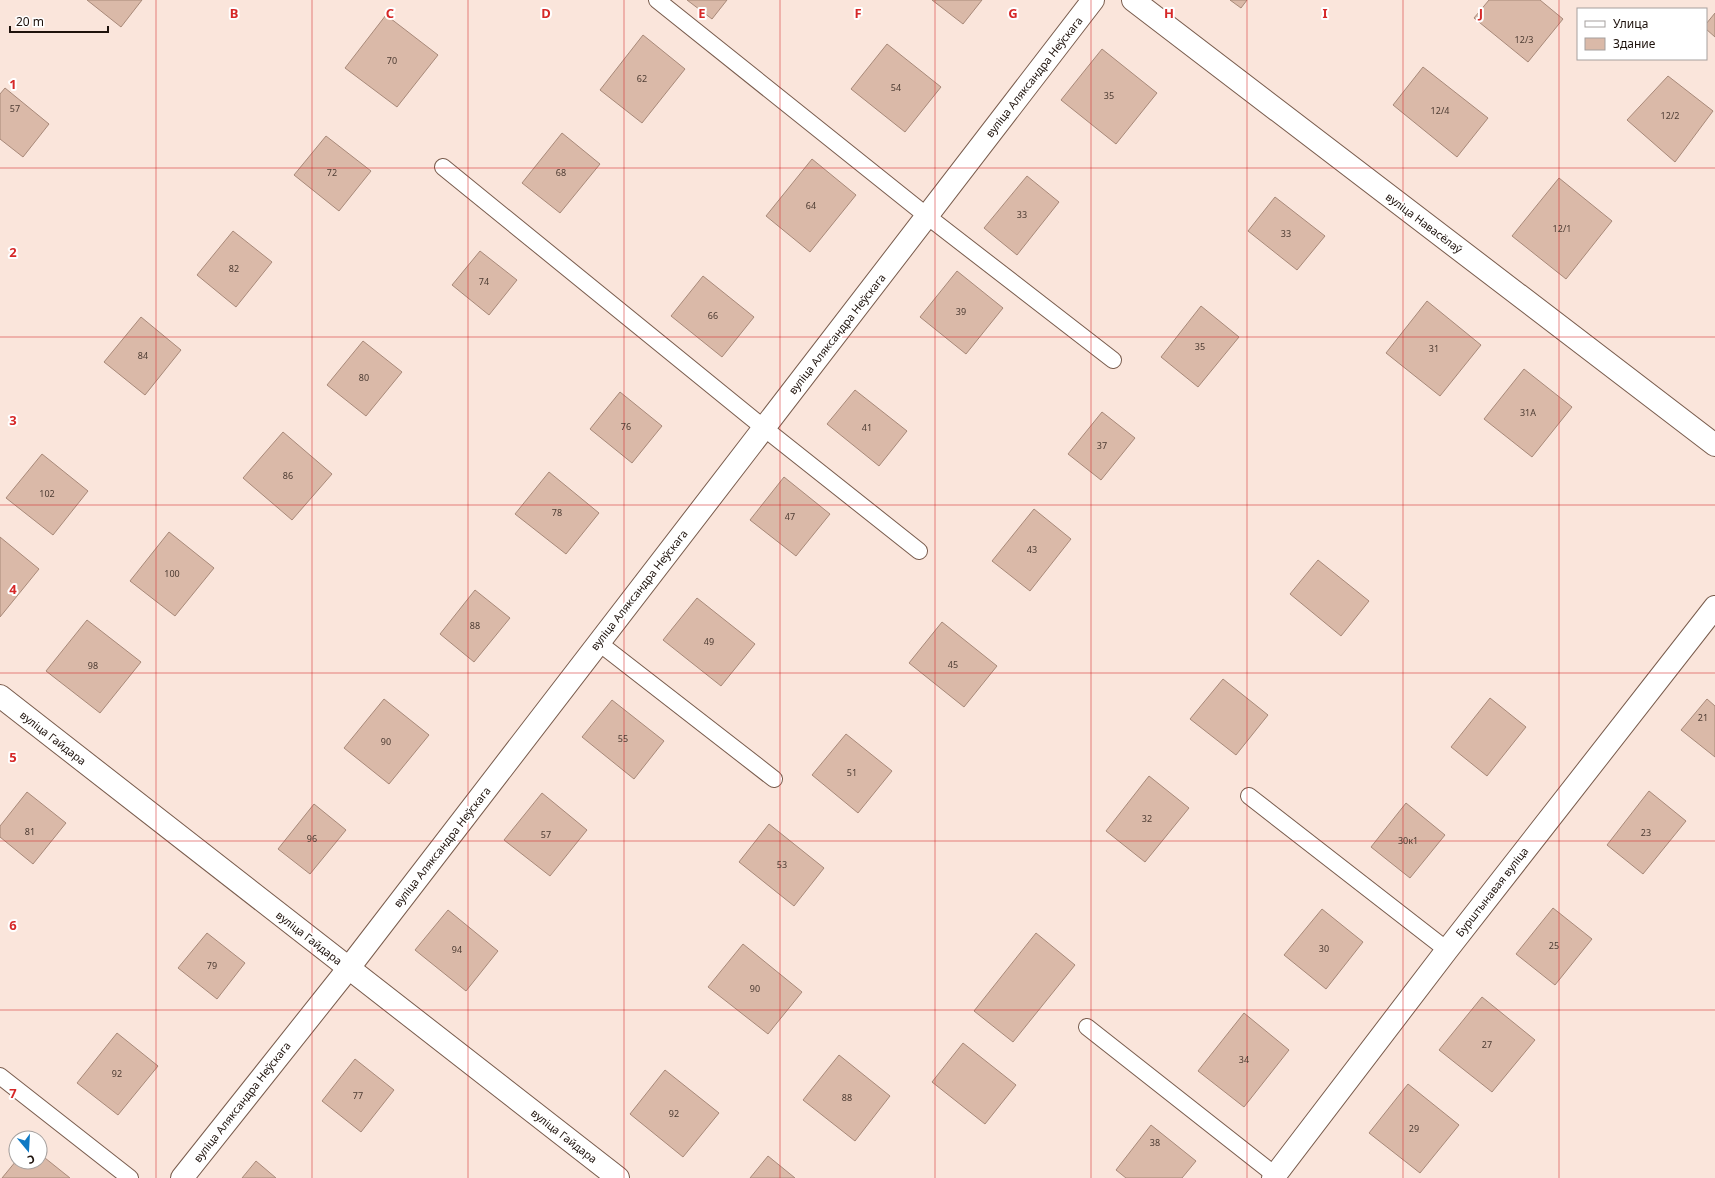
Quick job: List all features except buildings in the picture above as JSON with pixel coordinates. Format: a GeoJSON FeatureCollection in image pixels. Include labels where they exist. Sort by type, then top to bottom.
{"type":"FeatureCollection","features":[{"type":"Feature","properties":{"kind":"street","name":"вуліца Аляксандра Неўскага"},"geometry":{"type":"LineString","coordinates":[[182,1178],[348,969],[1093,0]]}},
{"type":"Feature","properties":{"kind":"street","name":"вуліца Навасёлаў"},"geometry":{"type":"LineString","coordinates":[[1133,0],[1715,445]]}},
{"type":"Feature","properties":{"kind":"street","name":"Бурштынавая вуліца"},"geometry":{"type":"LineString","coordinates":[[1274,1177],[1446,950],[1715,607]]}},
{"type":"Feature","properties":{"kind":"street","name":"вуліца Гайдара"},"geometry":{"type":"LineString","coordinates":[[0,696],[348,969],[618,1178]]}},
{"type":"Feature","properties":{"kind":"lane"},"geometry":{"type":"LineString","coordinates":[[657,0],[927,216],[1113,360]]}},
{"type":"Feature","properties":{"kind":"lane"},"geometry":{"type":"LineString","coordinates":[[443,167],[918,551]]}},
{"type":"Feature","properties":{"kind":"lane"},"geometry":{"type":"LineString","coordinates":[[599,643],[774,779]]}},
{"type":"Feature","properties":{"kind":"lane"},"geometry":{"type":"LineString","coordinates":[[1249,796],[1446,950]]}},
{"type":"Feature","properties":{"kind":"lane"},"geometry":{"type":"LineString","coordinates":[[1087,1027],[1274,1177]]}},
{"type":"Feature","properties":{"kind":"lane"},"geometry":{"type":"LineString","coordinates":[[0,1076],[130,1178]]}}]}
